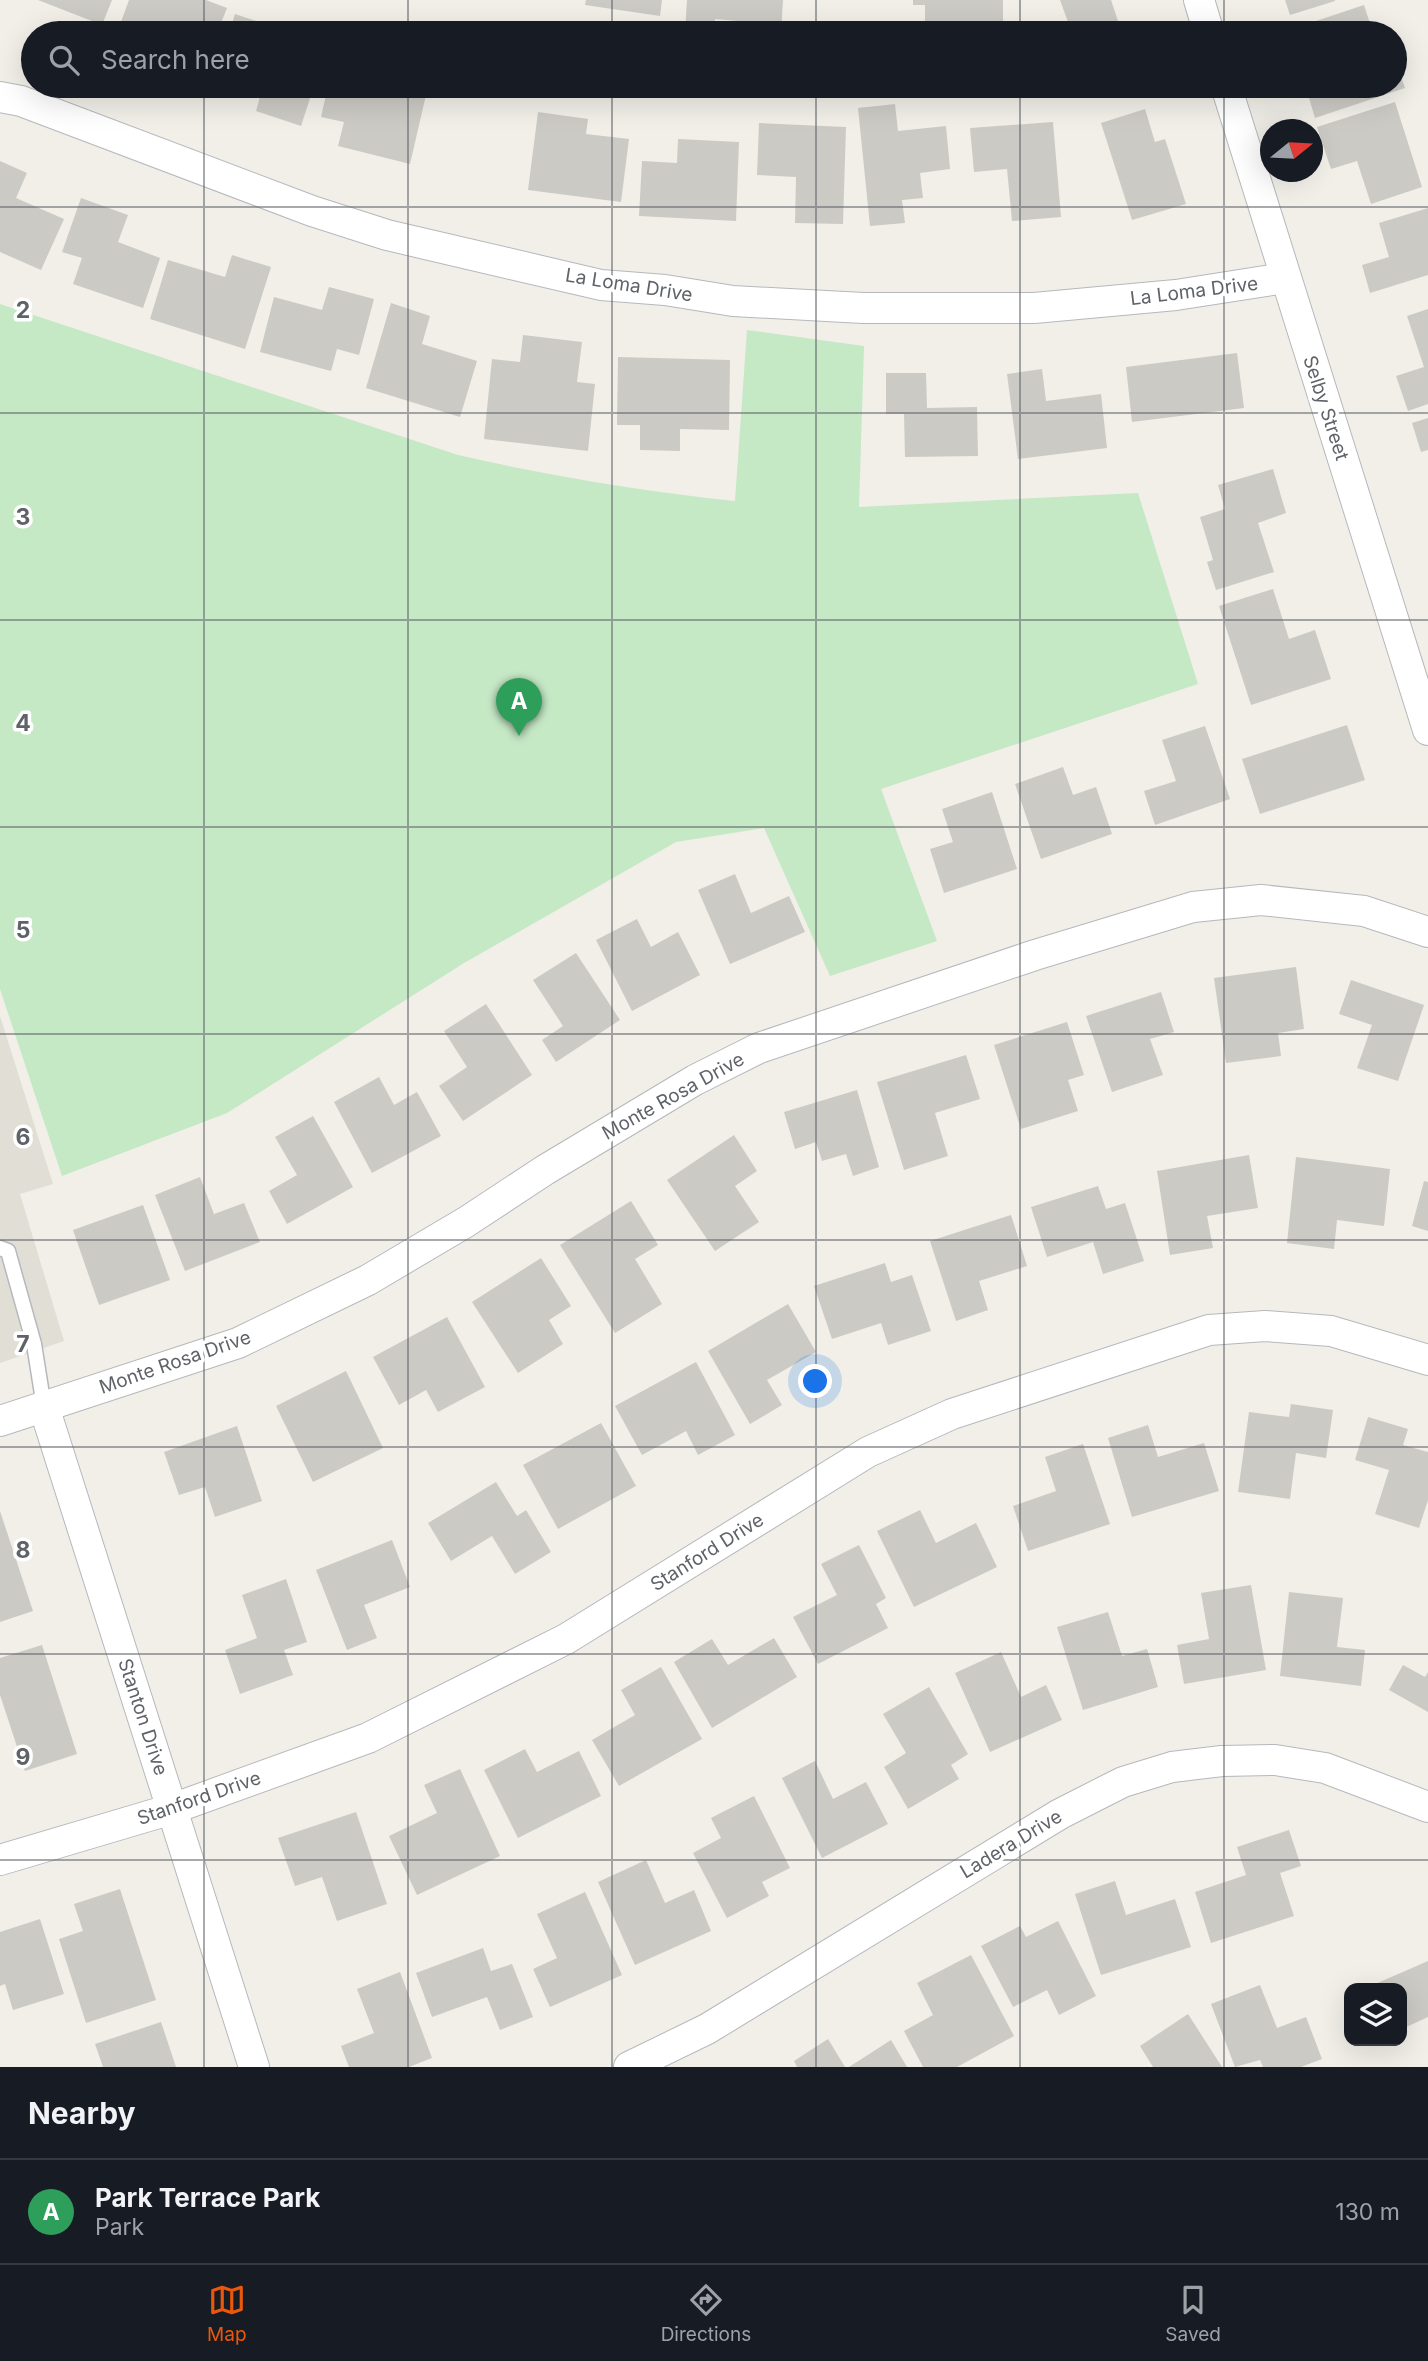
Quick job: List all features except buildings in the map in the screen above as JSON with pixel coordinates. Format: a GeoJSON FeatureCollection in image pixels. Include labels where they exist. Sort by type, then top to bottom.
{"type":"FeatureCollection","features":[{"type":"Feature","properties":{"kind":"street"},"geometry":{"type":"LineString","coordinates":[[1199,0],[1205,21]]}},
{"type":"Feature","properties":{"kind":"street","name":"La Loma Drive"},"geometry":{"type":"LineString","coordinates":[[0,97],[21,101],[312,211],[387,235],[601,285],[665,290],[733,302],[863,308],[1034,308],[1176,295],[1285,278]]}},
{"type":"Feature","properties":{"kind":"street","name":"Selby Street"},"geometry":{"type":"LineString","coordinates":[[1230,98],[1428,730]]}},
{"type":"Feature","properties":{"kind":"street","name":"Monte Rosa Drive"},"geometry":{"type":"LineString","coordinates":[[0,1421],[238,1343],[368,1280],[683,1087],[758,1048],[1035,955],[1193,907],[1261,900],[1364,911],[1428,932]]}},
{"type":"Feature","properties":{"kind":"street","name":"Stanford Drive"},"geometry":{"type":"LineString","coordinates":[[0,1860],[172,1808],[368,1738],[566,1639],[868,1452],[952,1414],[1209,1330],[1265,1326],[1331,1331],[1428,1360]]}},
{"type":"Feature","properties":{"kind":"street","name":"Stanton Drive"},"geometry":{"type":"LineString","coordinates":[[44,1407],[254,2067]]}},
{"type":"Feature","properties":{"kind":"street","name":"Ladera Drive"},"geometry":{"type":"LineString","coordinates":[[629,2067],[707,2029],[1060,1814],[1123,1782],[1172,1767],[1222,1761],[1275,1760],[1325,1768],[1428,1807]]}},
{"type":"Feature","properties":{"kind":"lane"},"geometry":{"type":"LineString","coordinates":[[0,1248],[8,1251],[34,1344],[44,1407]]}},
{"type":"Feature","properties":{"kind":"shaded area"},"geometry":{"type":"Polygon","coordinates":[[[0,1016],[53,1184],[20,1194],[64,1341],[0,1363],[0,1016]]]}},
{"type":"Feature","properties":{"kind":"green space"},"geometry":{"type":"Polygon","coordinates":[[[0,304],[458,455],[596,482],[735,501],[747,330],[864,346],[859,507],[1138,493],[1198,684],[881,789],[937,941],[830,976],[764,828],[676,842],[464,963],[227,1113],[62,1176],[0,989],[0,304]]]}},
{"type":"Feature","properties":{"kind":"place","name":"Park Terrace Park"},"geometry":{"type":"Point","coordinates":[519,736]}}]}
